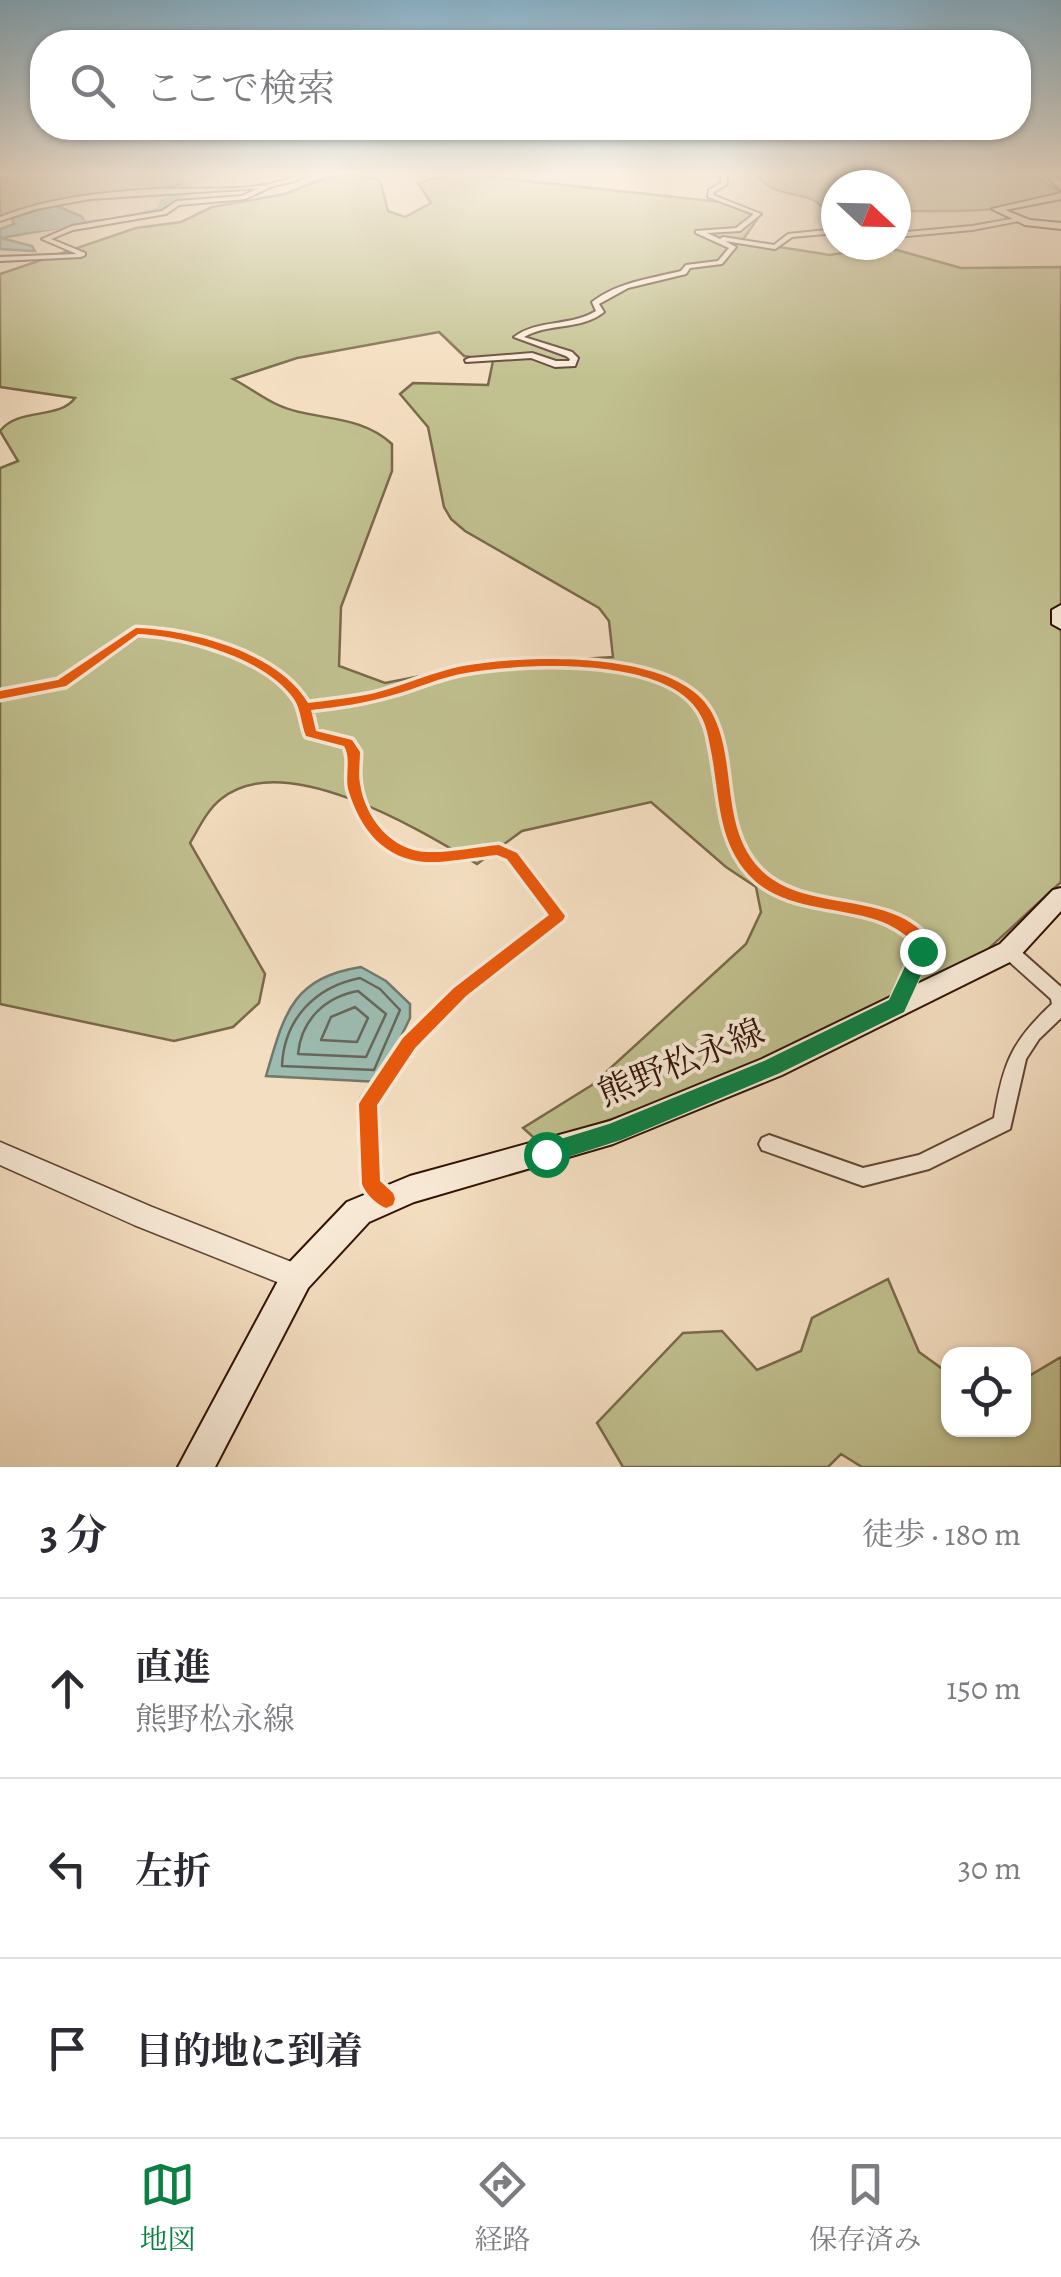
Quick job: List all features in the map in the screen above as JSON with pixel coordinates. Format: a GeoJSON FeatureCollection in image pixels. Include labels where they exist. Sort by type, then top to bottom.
{"type":"FeatureCollection","features":[{"type":"Feature","properties":{"kind":"main road"},"geometry":{"type":"LineString","coordinates":[[1061,610],[1061,624]]}},
{"type":"Feature","properties":{"kind":"main road","name":"熊野松永線"},"geometry":{"type":"LineString","coordinates":[[196,1467],[296,1277],[358,1212],[386,1199],[613,1132],[772,1067],[1008,951],[1057,906]]}},
{"type":"Feature","properties":{"kind":"street"},"geometry":{"type":"LineString","coordinates":[[0,259],[83,254],[48,240]]}},
{"type":"Feature","properties":{"kind":"street"},"geometry":{"type":"LineString","coordinates":[[469,360],[520,354],[555,364],[572,364],[574,358],[569,354],[518,337],[530,328],[580,325],[600,312],[596,304],[602,297],[647,280],[684,273],[688,266],[717,265],[734,249],[715,240]]}},
{"type":"Feature","properties":{"kind":"street"},"geometry":{"type":"LineString","coordinates":[[723,240],[775,247],[784,240]]}},
{"type":"Feature","properties":{"kind":"street"},"geometry":{"type":"LineString","coordinates":[[0,694],[62,683],[136,631],[151,630],[210,644],[248,658],[279,678],[304,707],[310,734],[348,744],[354,752],[354,792],[374,832],[397,850],[426,857],[499,850],[512,856],[558,916],[460,992],[409,1043],[368,1104],[370,1184],[386,1199]]}},
{"type":"Feature","properties":{"kind":"street"},"geometry":{"type":"LineString","coordinates":[[304,707],[380,696],[473,668],[508,666],[606,663],[679,688],[699,701],[707,714],[714,737],[723,814],[745,863],[762,880],[781,890],[899,921],[924,942],[896,1006]]}},
{"type":"Feature","properties":{"kind":"street"},"geometry":{"type":"LineString","coordinates":[[769,1144],[863,1177],[922,1163],[1003,1123],[1012,1064],[1030,1033],[1061,1006],[1059,996],[1008,951]]}},
{"type":"Feature","properties":{"kind":"street"},"geometry":{"type":"LineString","coordinates":[[0,1153],[296,1277]]}},
{"type":"Feature","properties":{"kind":"shaded area"},"geometry":{"type":"Polygon","coordinates":[[[99,240],[742,240],[821,254],[821,260],[911,260],[911,254],[961,268],[1061,267],[1061,882],[972,964],[720,1081],[541,1144],[523,1128],[592,1085],[746,944],[761,912],[756,887],[726,867],[651,802],[522,831],[477,864],[422,832],[351,799],[280,782],[248,785],[216,803],[190,843],[265,974],[259,1003],[233,1027],[174,1041],[0,1004],[0,468],[18,461],[0,431],[17,419],[59,409],[75,398],[0,387],[0,274],[99,240]],[[439,332],[297,358],[233,379],[288,409],[364,427],[392,444],[392,471],[341,607],[339,666],[385,683],[472,666],[613,657],[609,621],[599,608],[465,531],[444,507],[428,427],[400,394],[413,383],[488,385],[493,361],[464,356],[439,332]]]}},
{"type":"Feature","properties":{"kind":"shaded area"},"geometry":{"type":"Polygon","coordinates":[[[888,1279],[919,1352],[941,1368],[941,1437],[1031,1437],[1031,1375],[1061,1357],[1061,1467],[862,1467],[841,1454],[828,1467],[623,1467],[597,1423],[683,1333],[722,1331],[757,1370],[801,1351],[812,1318],[888,1279]]]}},
{"type":"Feature","properties":{"kind":"water"},"geometry":{"type":"Polygon","coordinates":[[[0,240],[11,240],[32,246],[35,251],[0,249],[0,240]]]}},
{"type":"Feature","properties":{"kind":"water"},"geometry":{"type":"Polygon","coordinates":[[[361,967],[386,981],[410,1004],[410,1018],[379,1082],[266,1076],[286,1018],[305,990],[338,972],[361,967]]]}},
{"type":"Feature","properties":{"kind":"cycle path"},"geometry":{"type":"LineString","coordinates":[[0,695],[62,683],[136,631],[177,635],[224,648],[285,682],[301,700],[310,733],[348,743],[354,752],[353,783],[361,808],[375,832],[397,850],[426,857],[499,850],[512,856],[558,916],[460,992],[409,1043],[368,1104],[371,1184],[386,1199]]}},
{"type":"Feature","properties":{"kind":"cycle path"},"geometry":{"type":"LineString","coordinates":[[304,707],[371,697],[451,673],[499,665],[599,665],[664,679],[689,692],[705,711],[718,753],[733,838],[757,875],[795,896],[886,917],[924,942],[897,1006]]}},
{"type":"Feature","properties":{"kind":"route"},"geometry":{"type":"LineString","coordinates":[[546,1154],[613,1132],[772,1067],[896,1006],[922,951]]}}]}
